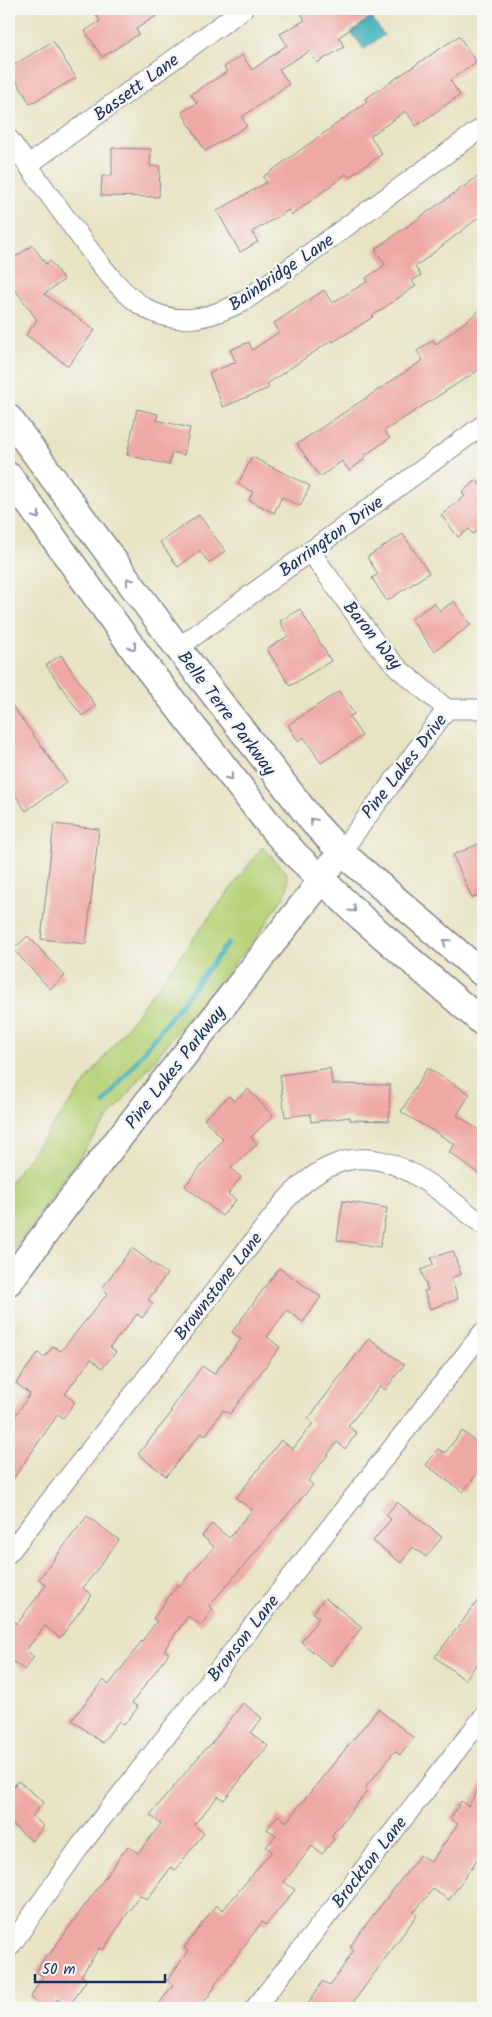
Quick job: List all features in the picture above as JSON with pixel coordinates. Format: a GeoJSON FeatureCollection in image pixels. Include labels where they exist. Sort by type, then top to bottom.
{"type":"FeatureCollection","features":[{"type":"Feature","properties":{"kind":"main road","name":"Belle Terre Parkway"},"geometry":{"type":"LineString","coordinates":[[9,418],[178,648],[283,786],[340,852],[483,974]]}},
{"type":"Feature","properties":{"kind":"main road","name":"Belle Terre Parkway"},"geometry":{"type":"LineString","coordinates":[[9,476],[148,668],[239,788],[295,854],[417,967],[483,1023]]}},
{"type":"Feature","properties":{"kind":"main road","name":"Pine Lakes Parkway"},"geometry":{"type":"LineString","coordinates":[[9,1282],[68,1203],[322,879],[340,852]]}},
{"type":"Feature","properties":{"kind":"street","name":"Bassett Lane"},"geometry":{"type":"LineString","coordinates":[[28,165],[243,9]]}},
{"type":"Feature","properties":{"kind":"street","name":"Bainbridge Lane"},"geometry":{"type":"LineString","coordinates":[[9,139],[120,290],[137,303],[156,313],[181,318],[220,312],[247,299],[483,127]]}},
{"type":"Feature","properties":{"kind":"street","name":"Barrington Drive"},"geometry":{"type":"LineString","coordinates":[[178,648],[483,425]]}},
{"type":"Feature","properties":{"kind":"street","name":"Baron Way"},"geometry":{"type":"LineString","coordinates":[[310,551],[378,646],[398,669],[447,709]]}},
{"type":"Feature","properties":{"kind":"street","name":"Pine Lakes Drive"},"geometry":{"type":"LineString","coordinates":[[340,852],[447,709],[483,709]]}},
{"type":"Feature","properties":{"kind":"street","name":"Brownstone Lane"},"geometry":{"type":"LineString","coordinates":[[9,1553],[285,1201],[314,1174],[346,1161],[384,1160],[416,1174],[483,1224]]}},
{"type":"Feature","properties":{"kind":"street","name":"Bronson Lane"},"geometry":{"type":"LineString","coordinates":[[9,1948],[81,1845],[483,1332]]}},
{"type":"Feature","properties":{"kind":"street","name":"Brockton Lane"},"geometry":{"type":"LineString","coordinates":[[255,2008],[483,1716]]}},
{"type":"Feature","properties":{"kind":"green space"},"geometry":{"type":"Polygon","coordinates":[[[262,847],[286,872],[288,881],[287,891],[257,937],[176,1033],[93,1138],[9,1257],[9,1184],[262,847]]]}},
{"type":"Feature","properties":{"kind":"water"},"geometry":{"type":"Polygon","coordinates":[[[371,17],[384,35],[364,49],[351,32],[371,17]]]}},
{"type":"Feature","properties":{"kind":"building"},"geometry":{"type":"Polygon","coordinates":[[[93,9],[167,9],[136,29],[139,34],[102,57],[85,31],[100,21],[93,9]]]}},
{"type":"Feature","properties":{"kind":"building"},"geometry":{"type":"Polygon","coordinates":[[[299,9],[379,9],[339,37],[344,47],[317,63],[310,51],[279,69],[289,84],[242,117],[247,126],[205,151],[182,112],[197,103],[191,94],[227,72],[224,67],[242,55],[252,70],[287,45],[280,34],[305,20],[299,9]]]}},
{"type":"Feature","properties":{"kind":"building"},"geometry":{"type":"Polygon","coordinates":[[[459,36],[476,62],[450,80],[460,95],[416,126],[406,111],[370,136],[382,154],[349,177],[346,174],[292,215],[289,210],[252,232],[258,242],[240,252],[217,211],[267,182],[263,177],[367,102],[365,99],[459,36]]]}},
{"type":"Feature","properties":{"kind":"building"},"geometry":{"type":"Polygon","coordinates":[[[53,41],[76,78],[30,104],[9,68],[53,41]]]}},
{"type":"Feature","properties":{"kind":"building"},"geometry":{"type":"Polygon","coordinates":[[[112,148],[151,149],[150,166],[160,166],[159,197],[101,196],[102,176],[112,176],[112,148]]]}},
{"type":"Feature","properties":{"kind":"building"},"geometry":{"type":"Polygon","coordinates":[[[483,173],[483,214],[415,267],[421,275],[412,281],[416,286],[373,317],[333,342],[332,340],[267,384],[269,388],[223,407],[209,373],[236,362],[230,350],[249,342],[252,350],[279,332],[274,323],[324,290],[332,303],[368,281],[366,278],[385,265],[375,249],[483,173]]]}},
{"type":"Feature","properties":{"kind":"building"},"geometry":{"type":"Polygon","coordinates":[[[32,245],[46,264],[50,261],[64,280],[44,294],[95,330],[68,366],[26,335],[37,320],[9,281],[9,262],[32,245]]]}},
{"type":"Feature","properties":{"kind":"building"},"geometry":{"type":"Polygon","coordinates":[[[483,308],[483,367],[384,431],[390,438],[364,456],[366,458],[349,471],[342,461],[320,477],[297,444],[423,360],[417,351],[433,340],[436,344],[483,308]]]}},
{"type":"Feature","properties":{"kind":"building"},"geometry":{"type":"Polygon","coordinates":[[[137,409],[158,414],[156,420],[190,428],[184,455],[172,452],[169,465],[127,455],[137,409]]]}},
{"type":"Feature","properties":{"kind":"building"},"geometry":{"type":"Polygon","coordinates":[[[252,457],[310,486],[300,506],[282,497],[274,513],[249,500],[253,492],[238,484],[252,457]]]}},
{"type":"Feature","properties":{"kind":"building"},"geometry":{"type":"Polygon","coordinates":[[[477,480],[483,489],[483,526],[473,534],[469,529],[458,537],[441,515],[465,496],[462,492],[477,480]]]}},
{"type":"Feature","properties":{"kind":"building"},"geometry":{"type":"Polygon","coordinates":[[[199,515],[225,551],[209,563],[200,551],[178,567],[160,542],[199,515]]]}},
{"type":"Feature","properties":{"kind":"building"},"geometry":{"type":"Polygon","coordinates":[[[403,534],[429,573],[387,601],[372,578],[378,574],[367,557],[403,534]]]}},
{"type":"Feature","properties":{"kind":"building"},"geometry":{"type":"Polygon","coordinates":[[[454,601],[471,625],[434,651],[411,619],[434,603],[440,611],[454,601]]]}},
{"type":"Feature","properties":{"kind":"building"},"geometry":{"type":"Polygon","coordinates":[[[300,609],[331,661],[290,686],[267,649],[288,636],[280,621],[300,609]]]}},
{"type":"Feature","properties":{"kind":"building"},"geometry":{"type":"Polygon","coordinates":[[[61,655],[96,706],[82,716],[46,665],[61,655]]]}},
{"type":"Feature","properties":{"kind":"building"},"geometry":{"type":"Polygon","coordinates":[[[339,691],[354,714],[349,717],[362,736],[321,763],[304,737],[298,741],[288,725],[339,691]]]}},
{"type":"Feature","properties":{"kind":"building"},"geometry":{"type":"Polygon","coordinates":[[[9,701],[67,782],[26,811],[9,786],[9,701]]]}},
{"type":"Feature","properties":{"kind":"building"},"geometry":{"type":"Polygon","coordinates":[[[54,824],[99,829],[86,944],[41,939],[54,824]]]}},
{"type":"Feature","properties":{"kind":"building"},"geometry":{"type":"Polygon","coordinates":[[[483,842],[483,893],[472,898],[453,855],[483,842]]]}},
{"type":"Feature","properties":{"kind":"building"},"geometry":{"type":"Polygon","coordinates":[[[28,936],[65,976],[50,989],[13,949],[28,936]]]}},
{"type":"Feature","properties":{"kind":"building"},"geometry":{"type":"Polygon","coordinates":[[[330,1068],[332,1084],[390,1085],[389,1121],[350,1120],[350,1117],[311,1122],[310,1114],[285,1117],[280,1075],[330,1068]]]}},
{"type":"Feature","properties":{"kind":"building"},"geometry":{"type":"Polygon","coordinates":[[[427,1068],[470,1094],[457,1115],[483,1133],[483,1177],[449,1152],[455,1144],[401,1112],[427,1068]]]}},
{"type":"Feature","properties":{"kind":"building"},"geometry":{"type":"Polygon","coordinates":[[[248,1089],[273,1116],[251,1137],[257,1144],[231,1168],[241,1177],[228,1194],[236,1200],[222,1216],[185,1186],[223,1139],[204,1119],[229,1096],[234,1101],[248,1089]]]}},
{"type":"Feature","properties":{"kind":"building"},"geometry":{"type":"Polygon","coordinates":[[[343,1201],[387,1208],[380,1247],[337,1240],[343,1201]]]}},
{"type":"Feature","properties":{"kind":"building"},"geometry":{"type":"Polygon","coordinates":[[[132,1248],[167,1274],[148,1300],[153,1303],[142,1318],[137,1314],[110,1347],[116,1352],[102,1368],[91,1359],[65,1394],[75,1402],[63,1418],[58,1414],[9,1485],[9,1425],[30,1394],[16,1383],[38,1353],[44,1358],[53,1346],[61,1351],[108,1293],[102,1288],[132,1248]]]}},
{"type":"Feature","properties":{"kind":"building"},"geometry":{"type":"Polygon","coordinates":[[[453,1251],[461,1274],[451,1278],[458,1299],[430,1309],[424,1291],[428,1290],[421,1270],[433,1265],[431,1258],[453,1251]]]}},
{"type":"Feature","properties":{"kind":"building"},"geometry":{"type":"Polygon","coordinates":[[[279,1268],[321,1297],[303,1322],[287,1310],[267,1337],[280,1347],[230,1414],[223,1410],[205,1436],[201,1433],[166,1476],[138,1454],[172,1412],[170,1411],[202,1366],[214,1374],[241,1339],[232,1332],[279,1268]]]}},
{"type":"Feature","properties":{"kind":"building"},"geometry":{"type":"Polygon","coordinates":[[[369,1338],[404,1365],[385,1390],[380,1386],[348,1426],[357,1433],[345,1449],[337,1442],[308,1481],[313,1485],[209,1606],[213,1609],[201,1625],[188,1616],[164,1650],[169,1653],[132,1703],[138,1707],[124,1725],[119,1721],[102,1743],[72,1720],[103,1680],[109,1685],[157,1621],[153,1619],[178,1584],[180,1586],[214,1547],[202,1536],[212,1524],[229,1538],[252,1510],[236,1498],[281,1440],[293,1449],[313,1423],[308,1419],[369,1338]]]}},
{"type":"Feature","properties":{"kind":"building"},"geometry":{"type":"Polygon","coordinates":[[[462,1431],[483,1447],[483,1466],[463,1492],[426,1465],[438,1449],[445,1453],[462,1431]]]}},
{"type":"Feature","properties":{"kind":"building"},"geometry":{"type":"Polygon","coordinates":[[[397,1502],[442,1537],[426,1557],[413,1547],[401,1563],[373,1541],[391,1519],[386,1515],[397,1502]]]}},
{"type":"Feature","properties":{"kind":"building"},"geometry":{"type":"Polygon","coordinates":[[[87,1516],[119,1540],[83,1588],[92,1595],[60,1638],[45,1626],[26,1650],[34,1657],[24,1670],[9,1658],[9,1618],[17,1624],[46,1585],[39,1579],[87,1516]]]}},
{"type":"Feature","properties":{"kind":"building"},"geometry":{"type":"Polygon","coordinates":[[[483,1594],[483,1655],[465,1680],[435,1657],[483,1594]]]}},
{"type":"Feature","properties":{"kind":"building"},"geometry":{"type":"Polygon","coordinates":[[[325,1598],[362,1627],[331,1666],[301,1642],[319,1618],[313,1613],[325,1598]]]}},
{"type":"Feature","properties":{"kind":"building"},"geometry":{"type":"Polygon","coordinates":[[[243,1703],[262,1718],[251,1733],[268,1746],[224,1800],[218,1796],[194,1825],[204,1833],[175,1870],[171,1867],[147,1900],[140,1895],[103,1950],[99,1948],[81,1976],[87,1979],[69,2007],[57,1999],[51,2008],[46,2008],[30,1998],[43,1976],[36,1972],[47,1954],[49,1955],[128,1846],[138,1853],[161,1824],[150,1815],[208,1748],[243,1703]]]}},
{"type":"Feature","properties":{"kind":"building"},"geometry":{"type":"Polygon","coordinates":[[[378,1709],[414,1738],[400,1755],[395,1751],[365,1788],[368,1790],[331,1836],[334,1839],[322,1854],[312,1846],[284,1882],[295,1890],[266,1925],[262,1922],[214,1986],[200,2008],[156,2008],[173,1985],[167,1981],[188,1951],[184,1948],[216,1905],[223,1910],[272,1851],[266,1847],[276,1835],[267,1829],[278,1815],[286,1822],[378,1709]]]}},
{"type":"Feature","properties":{"kind":"building"},"geometry":{"type":"Polygon","coordinates":[[[18,1781],[44,1802],[32,1816],[44,1826],[32,1841],[9,1822],[9,1793],[18,1781]]]}},
{"type":"Feature","properties":{"kind":"building"},"geometry":{"type":"Polygon","coordinates":[[[483,1782],[483,1851],[449,1900],[433,1889],[414,1912],[417,1915],[349,2008],[305,2008],[323,1981],[330,1986],[354,1950],[350,1947],[358,1935],[420,1855],[431,1862],[458,1824],[450,1819],[461,1801],[468,1806],[483,1782]]]}},
{"type":"Feature","properties":{"kind":"waterway"},"geometry":{"type":"LineString","coordinates":[[104,1103],[228,943]]}}]}
